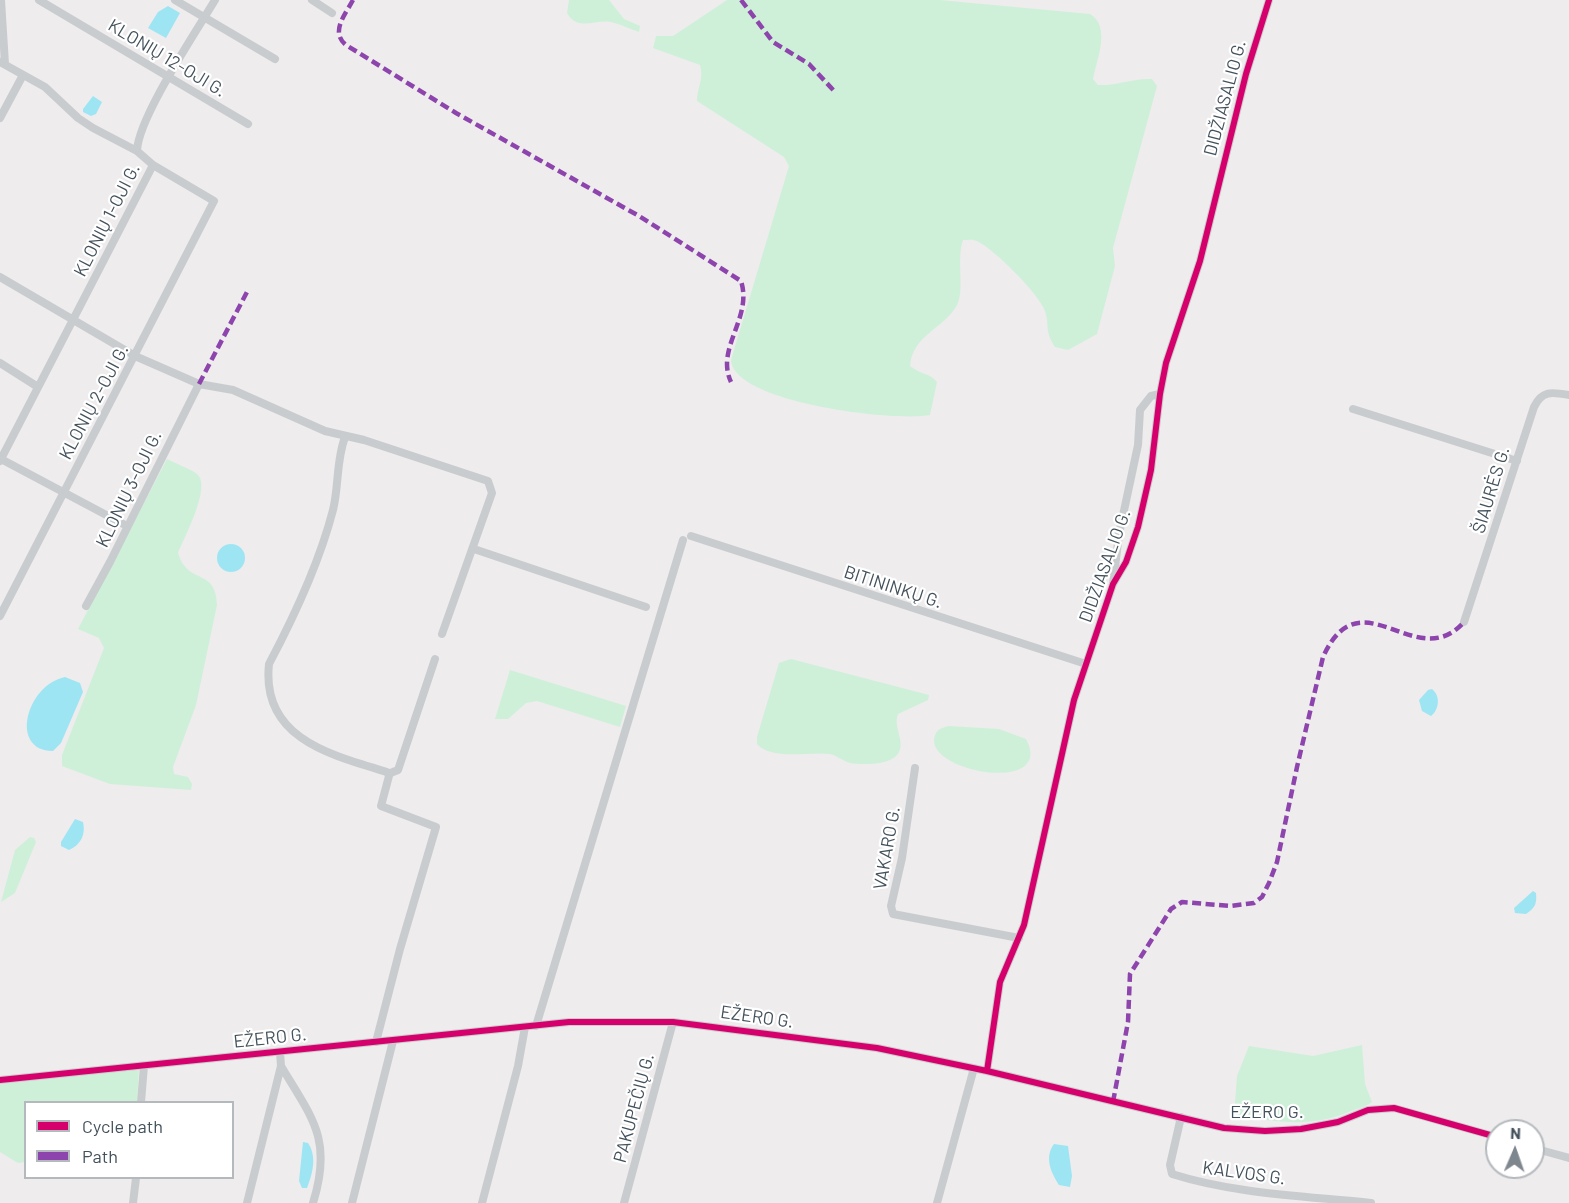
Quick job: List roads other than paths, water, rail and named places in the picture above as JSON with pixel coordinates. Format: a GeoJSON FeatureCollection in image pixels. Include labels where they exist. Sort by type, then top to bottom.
{"type":"FeatureCollection","features":[{"type":"Feature","properties":{"kind":"street"},"geometry":{"type":"LineString","coordinates":[[1,0],[3,63],[45,87],[78,118],[136,152]]}},
{"type":"Feature","properties":{"kind":"street","name":"KLONIŲ 12-OJI G."},"geometry":{"type":"LineString","coordinates":[[39,0],[248,124]]}},
{"type":"Feature","properties":{"kind":"street"},"geometry":{"type":"LineString","coordinates":[[175,0],[275,59]]}},
{"type":"Feature","properties":{"kind":"street","name":"KLONIŲ 1-OJI G."},"geometry":{"type":"LineString","coordinates":[[0,460],[3,446],[38,387],[153,165],[149,159],[136,152],[143,127],[215,0]]}},
{"type":"Feature","properties":{"kind":"street"},"geometry":{"type":"LineString","coordinates":[[312,0],[332,13]]}},
{"type":"Feature","properties":{"kind":"street","name":"DIDŽIASALIO G."},"geometry":{"type":"LineString","coordinates":[[987,1071],[999,984],[1024,925],[1074,700],[1113,584],[1126,562],[1138,527],[1153,461],[1160,393],[1166,363],[1200,261],[1246,74],[1269,0]]}},
{"type":"Feature","properties":{"kind":"street"},"geometry":{"type":"LineString","coordinates":[[0,118],[23,75]]}},
{"type":"Feature","properties":{"kind":"street","name":"KLONIŲ 2-OJI G."},"geometry":{"type":"LineString","coordinates":[[0,616],[214,201],[153,165]]}},
{"type":"Feature","properties":{"kind":"street"},"geometry":{"type":"LineString","coordinates":[[0,277],[135,356],[199,384],[233,390],[345,437],[364,440],[488,481],[492,493],[442,634]]}},
{"type":"Feature","properties":{"kind":"street"},"geometry":{"type":"LineString","coordinates":[[0,363],[38,387]]}},
{"type":"Feature","properties":{"kind":"street","name":"KLONIŲ 3-OJI G."},"geometry":{"type":"LineString","coordinates":[[86,606],[199,384]]}},
{"type":"Feature","properties":{"kind":"street","name":"ŠIAURĖS G."},"geometry":{"type":"LineString","coordinates":[[1464,622],[1539,398],[1549,392],[1569,395]]}},
{"type":"Feature","properties":{"kind":"street"},"geometry":{"type":"LineString","coordinates":[[1113,584],[1119,534],[1138,445],[1140,410],[1151,396],[1160,393]]}},
{"type":"Feature","properties":{"kind":"street"},"geometry":{"type":"LineString","coordinates":[[1353,408],[1517,460]]}},
{"type":"Feature","properties":{"kind":"street"},"geometry":{"type":"LineString","coordinates":[[345,437],[340,453],[333,508],[324,540],[306,587],[268,664],[269,692],[276,715],[310,744],[332,755],[388,774],[398,770],[435,659]]}},
{"type":"Feature","properties":{"kind":"street"},"geometry":{"type":"LineString","coordinates":[[0,460],[64,491],[127,526]]}},
{"type":"Feature","properties":{"kind":"street","name":"BITININKŲ G."},"geometry":{"type":"LineString","coordinates":[[536,1026],[687,538],[1086,664]]}},
{"type":"Feature","properties":{"kind":"street"},"geometry":{"type":"LineString","coordinates":[[474,549],[646,608]]}},
{"type":"Feature","properties":{"kind":"street","name":"VAKARO G."},"geometry":{"type":"LineString","coordinates":[[915,768],[902,858],[891,906],[893,914],[1019,938]]}},
{"type":"Feature","properties":{"kind":"street"},"geometry":{"type":"LineString","coordinates":[[376,1042],[400,949],[436,827],[381,806],[388,774]]}},
{"type":"Feature","properties":{"kind":"street","name":"EŽERO G."},"geometry":{"type":"LineString","coordinates":[[0,1080],[594,1021],[674,1022],[877,1048],[974,1068],[1224,1128],[1265,1131],[1321,1126],[1368,1110],[1394,1108],[1485,1134]]}},
{"type":"Feature","properties":{"kind":"street","name":"PAKUPEČIŲ G."},"geometry":{"type":"LineString","coordinates":[[624,1203],[674,1022]]}},
{"type":"Feature","properties":{"kind":"street"},"geometry":{"type":"LineString","coordinates":[[482,1203],[518,1066],[525,1027]]}},
{"type":"Feature","properties":{"kind":"street"},"geometry":{"type":"LineString","coordinates":[[352,1203],[393,1041]]}},
{"type":"Feature","properties":{"kind":"street"},"geometry":{"type":"LineString","coordinates":[[247,1203],[281,1066],[280,1052]]}},
{"type":"Feature","properties":{"kind":"street"},"geometry":{"type":"LineString","coordinates":[[141,1101],[144,1065]]}},
{"type":"Feature","properties":{"kind":"street"},"geometry":{"type":"LineString","coordinates":[[281,1066],[313,1117],[320,1139],[319,1175],[313,1203]]}},
{"type":"Feature","properties":{"kind":"street"},"geometry":{"type":"LineString","coordinates":[[937,1203],[974,1068]]}},
{"type":"Feature","properties":{"kind":"street","name":"KALVOS G."},"geometry":{"type":"LineString","coordinates":[[1181,1117],[1170,1165],[1172,1174],[1194,1181],[1243,1189],[1371,1203]]}},
{"type":"Feature","properties":{"kind":"street"},"geometry":{"type":"LineString","coordinates":[[1545,1151],[1569,1158]]}},
{"type":"Feature","properties":{"kind":"street"},"geometry":{"type":"LineString","coordinates":[[133,1203],[136,1179]]}},
{"type":"Feature","properties":{"kind":"water"},"geometry":{"type":"Polygon","coordinates":[[[168,6],[180,13],[166,38],[148,28],[158,12],[168,6]]]}},
{"type":"Feature","properties":{"kind":"water"},"geometry":{"type":"Polygon","coordinates":[[[93,96],[102,102],[96,114],[91,116],[83,112],[83,109],[93,96]]]}},
{"type":"Feature","properties":{"kind":"water"},"geometry":{"type":"Polygon","coordinates":[[[231,544],[241,548],[245,558],[241,568],[231,572],[221,568],[217,558],[221,548],[231,544]]]}},
{"type":"Feature","properties":{"kind":"water"},"geometry":{"type":"Polygon","coordinates":[[[65,677],[80,683],[83,692],[61,743],[53,751],[39,748],[31,741],[27,730],[32,704],[51,682],[65,677]]]}},
{"type":"Feature","properties":{"kind":"water"},"geometry":{"type":"Polygon","coordinates":[[[1432,689],[1437,695],[1438,703],[1431,716],[1422,711],[1419,700],[1428,690],[1432,689]]]}},
{"type":"Feature","properties":{"kind":"water"},"geometry":{"type":"Polygon","coordinates":[[[75,819],[83,822],[83,835],[77,845],[69,850],[61,846],[61,842],[75,819]]]}},
{"type":"Feature","properties":{"kind":"water"},"geometry":{"type":"Polygon","coordinates":[[[1533,891],[1536,893],[1536,903],[1533,908],[1526,914],[1515,913],[1514,908],[1533,891]]]}},
{"type":"Feature","properties":{"kind":"water"},"geometry":{"type":"Polygon","coordinates":[[[303,1142],[308,1143],[311,1148],[313,1159],[307,1188],[302,1188],[299,1181],[303,1142]]]}},
{"type":"Feature","properties":{"kind":"water"},"geometry":{"type":"Polygon","coordinates":[[[1054,1144],[1068,1146],[1072,1176],[1070,1187],[1059,1185],[1051,1170],[1049,1154],[1054,1144]]]}}]}
